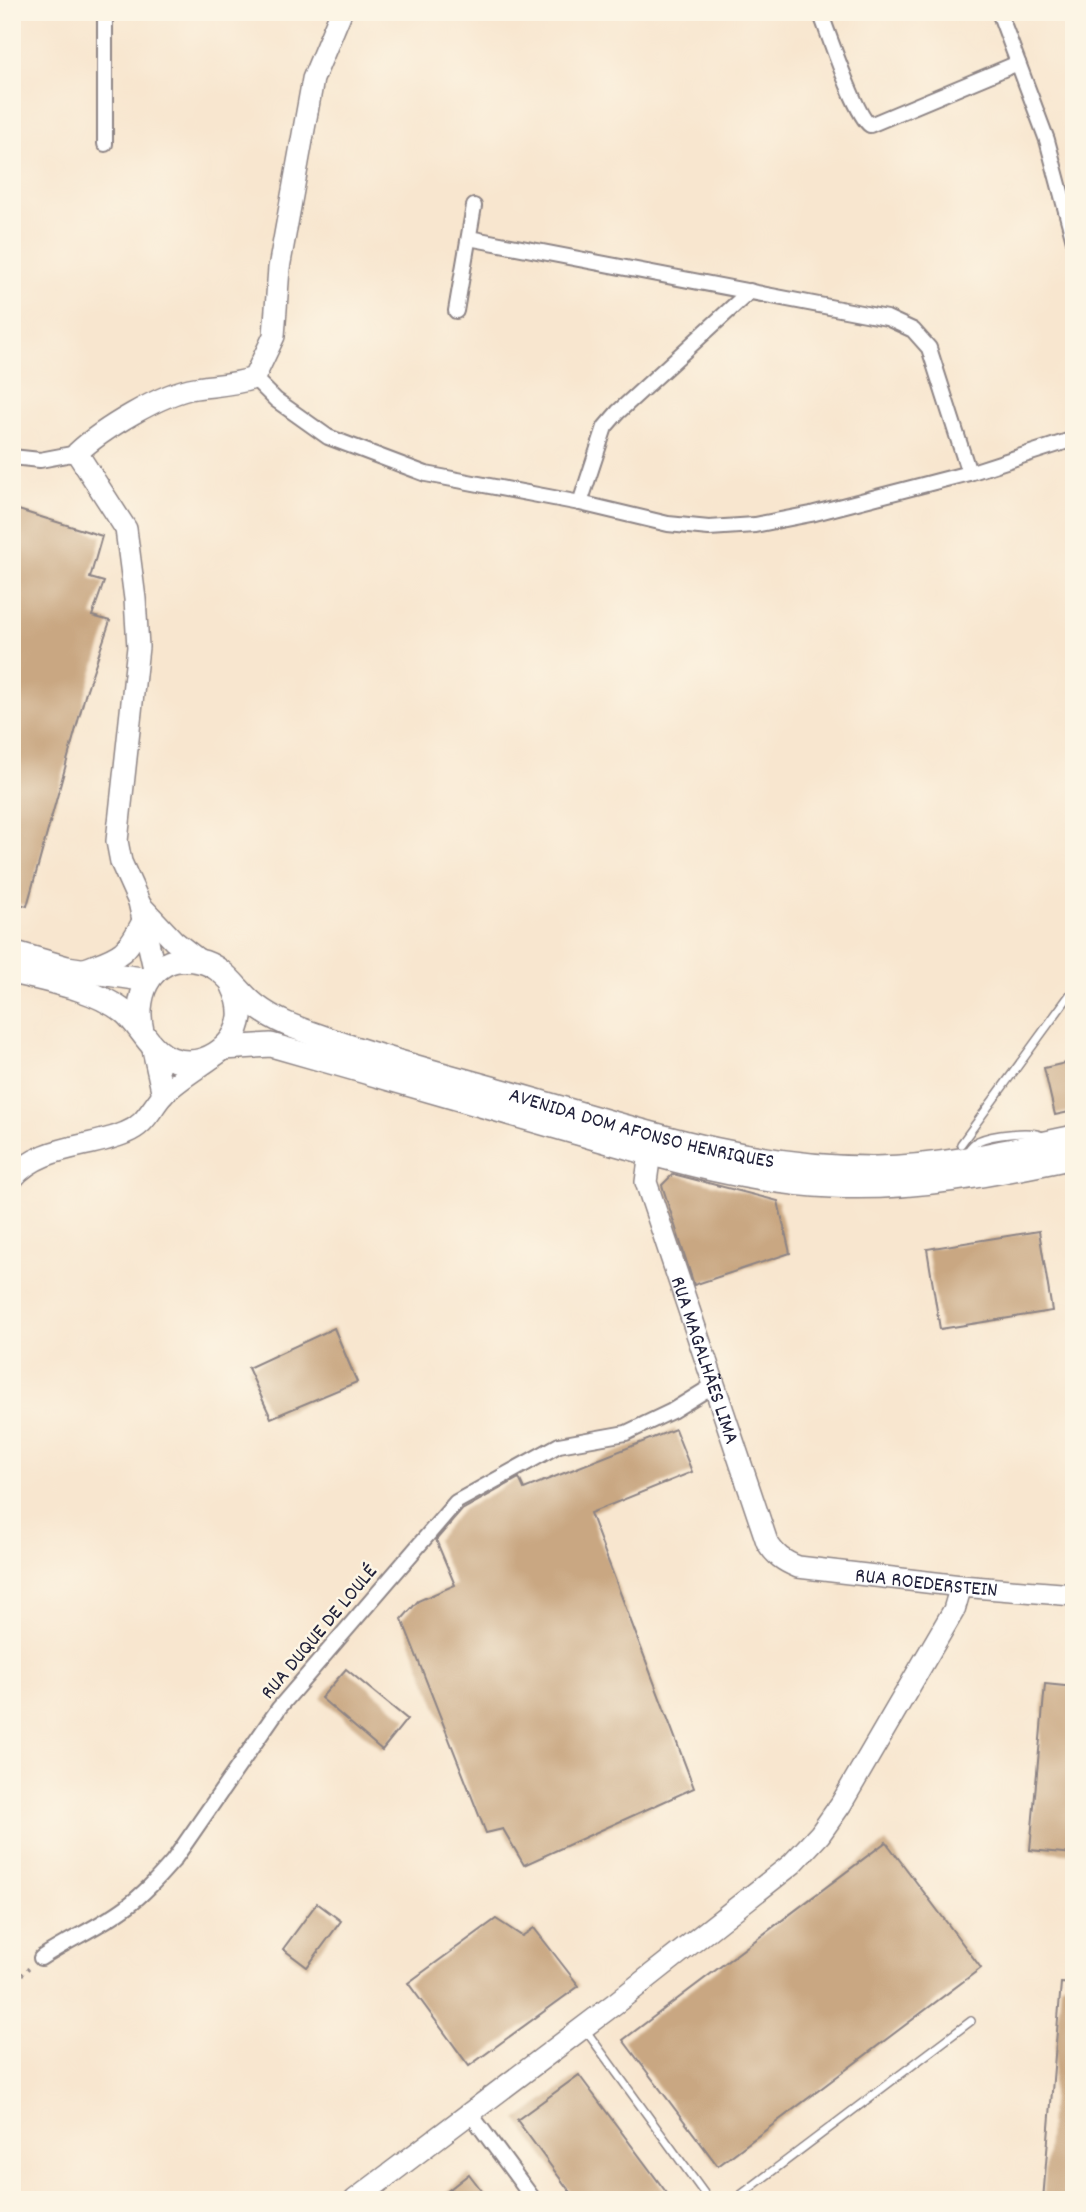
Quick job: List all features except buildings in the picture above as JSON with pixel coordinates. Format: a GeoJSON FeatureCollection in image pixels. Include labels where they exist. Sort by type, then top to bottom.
{"type":"FeatureCollection","features":[{"type":"Feature","properties":{"kind":"main road"},"geometry":{"type":"LineString","coordinates":[[12,952],[80,971],[151,976]]}},
{"type":"Feature","properties":{"kind":"main road"},"geometry":{"type":"LineString","coordinates":[[147,1038],[138,1014],[140,996],[151,976],[176,962],[200,961]]}},
{"type":"Feature","properties":{"kind":"main road","name":"AVENIDA DOM AFONSO HENRIQUES"},"geometry":{"type":"LineString","coordinates":[[200,961],[218,968],[254,1005],[279,1022],[353,1048],[653,1135],[773,1161],[830,1167],[927,1165],[962,1152],[1074,1137]]}},
{"type":"Feature","properties":{"kind":"main road","name":"AVENIDA DOM AFONSO HENRIQUES"},"geometry":{"type":"LineString","coordinates":[[12,972],[101,998],[124,1012],[147,1038],[172,1059],[183,1062],[206,1059],[221,1051],[271,1045],[650,1153],[767,1179],[829,1186],[877,1187],[931,1183],[1074,1157]]}},
{"type":"Feature","properties":{"kind":"main road"},"geometry":{"type":"LineString","coordinates":[[221,1051],[235,1034],[240,1017],[239,999],[232,982]]}},
{"type":"Feature","properties":{"kind":"street"},"geometry":{"type":"LineString","coordinates":[[105,12],[105,144]]}},
{"type":"Feature","properties":{"kind":"street"},"geometry":{"type":"LineString","coordinates":[[12,457],[40,460],[77,453],[95,435],[171,395],[194,388],[236,385],[254,378],[274,336],[279,268],[313,79],[341,12]]}},
{"type":"Feature","properties":{"kind":"street"},"geometry":{"type":"LineString","coordinates":[[820,12],[860,113],[864,122],[870,125],[1018,63]]}},
{"type":"Feature","properties":{"kind":"street"},"geometry":{"type":"LineString","coordinates":[[999,12],[1047,140],[1074,241]]}},
{"type":"Feature","properties":{"kind":"street"},"geometry":{"type":"LineString","coordinates":[[456,312],[474,206]]}},
{"type":"Feature","properties":{"kind":"street"},"geometry":{"type":"LineString","coordinates":[[469,239],[887,318],[913,330],[929,348],[969,473]]}},
{"type":"Feature","properties":{"kind":"street"},"geometry":{"type":"LineString","coordinates":[[580,503],[605,427],[750,291]]}},
{"type":"Feature","properties":{"kind":"street"},"geometry":{"type":"LineString","coordinates":[[254,378],[276,400],[328,437],[426,474],[580,503],[668,524],[709,528],[755,525],[811,514],[969,473],[1074,439]]}},
{"type":"Feature","properties":{"kind":"street"},"geometry":{"type":"LineString","coordinates":[[77,453],[126,529],[138,647],[117,841],[121,862],[141,912],[151,976]]}},
{"type":"Feature","properties":{"kind":"street"},"geometry":{"type":"LineString","coordinates":[[141,912],[200,961]]}},
{"type":"Feature","properties":{"kind":"street"},"geometry":{"type":"LineString","coordinates":[[80,971],[120,956],[131,944],[141,912]]}},
{"type":"Feature","properties":{"kind":"street"},"geometry":{"type":"LineString","coordinates":[[147,1038],[163,1096]]}},
{"type":"Feature","properties":{"kind":"street"},"geometry":{"type":"LineString","coordinates":[[12,1179],[22,1167],[40,1157],[110,1139],[139,1127],[163,1096],[221,1051]]}},
{"type":"Feature","properties":{"kind":"street","name":"RUA MAGALHÃES LIMA"},"geometry":{"type":"LineString","coordinates":[[650,1153],[646,1182],[767,1542],[783,1560]]}},
{"type":"Feature","properties":{"kind":"street","name":"RUA DUQUE DE LOULÉ"},"geometry":{"type":"LineString","coordinates":[[41,1958],[125,1908],[157,1879],[173,1861],[279,1708],[456,1502],[559,1445],[626,1433],[672,1411],[714,1385]]}},
{"type":"Feature","properties":{"kind":"street","name":"RUA ROEDERSTEIN"},"geometry":{"type":"LineString","coordinates":[[783,1560],[797,1567],[961,1586],[1074,1595]]}},
{"type":"Feature","properties":{"kind":"street"},"geometry":{"type":"LineString","coordinates":[[355,2200],[583,2028],[792,1864],[820,1834],[841,1804],[954,1610],[961,1586]]}},
{"type":"Feature","properties":{"kind":"street"},"geometry":{"type":"LineString","coordinates":[[470,2113],[534,2200]]}},
{"type":"Feature","properties":{"kind":"lane"},"geometry":{"type":"LineString","coordinates":[[962,1152],[1074,989]]}},
{"type":"Feature","properties":{"kind":"lane"},"geometry":{"type":"LineString","coordinates":[[734,2200],[971,2021]]}},
{"type":"Feature","properties":{"kind":"lane"},"geometry":{"type":"LineString","coordinates":[[583,2028],[709,2200]]}},
{"type":"Feature","properties":{"kind":"path"},"geometry":{"type":"LineString","coordinates":[[12,1984],[41,1958]]}}]}
